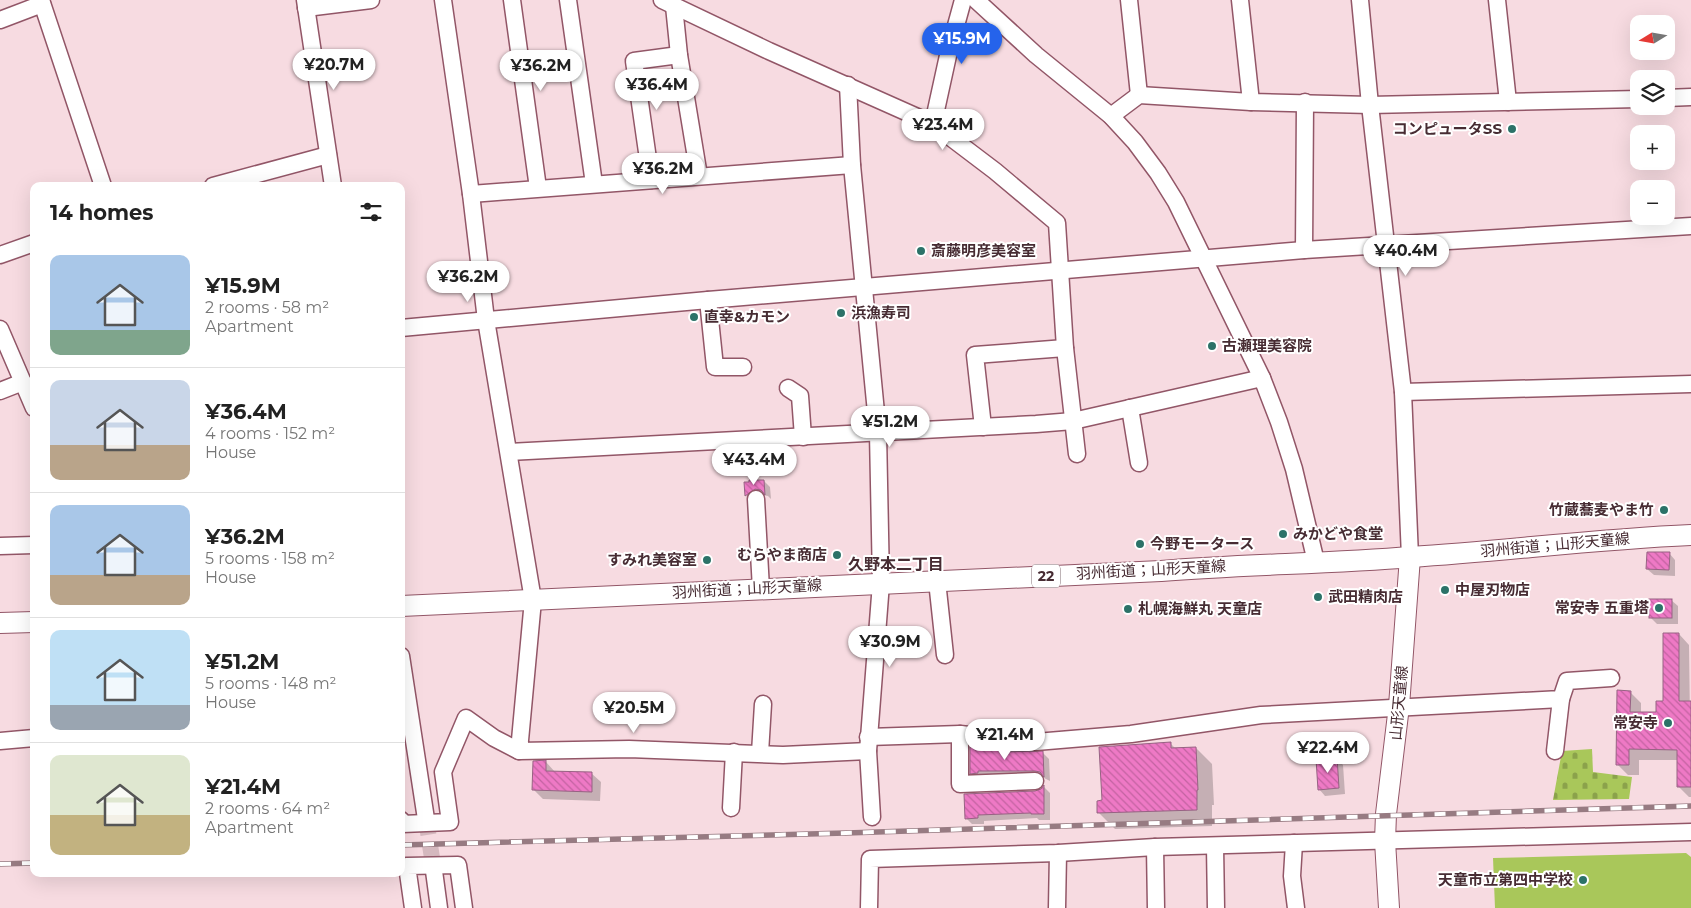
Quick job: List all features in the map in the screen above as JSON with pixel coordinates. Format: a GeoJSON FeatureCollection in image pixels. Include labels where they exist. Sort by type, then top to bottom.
{"type":"FeatureCollection","features":[{"type":"Feature","properties":{"kind":"main road","name":"羽州街道；山形天童線"},"geometry":{"type":"LineString","coordinates":[[405,606],[1410,558],[1638,537],[1691,535]]}},
{"type":"Feature","properties":{"kind":"main road","name":"山形天童線"},"geometry":{"type":"LineString","coordinates":[[1389,908],[1385,841],[1386,814],[1399,706],[1410,558]]}},
{"type":"Feature","properties":{"kind":"main road"},"geometry":{"type":"LineString","coordinates":[[0,623],[30,622]]}},
{"type":"Feature","properties":{"kind":"street"},"geometry":{"type":"LineString","coordinates":[[332,182],[305,4],[372,0]]}},
{"type":"Feature","properties":{"kind":"street"},"geometry":{"type":"LineString","coordinates":[[443,0],[471,194],[486,320],[533,600],[519,752]]}},
{"type":"Feature","properties":{"kind":"street"},"geometry":{"type":"LineString","coordinates":[[512,0],[538,188]]}},
{"type":"Feature","properties":{"kind":"street"},"geometry":{"type":"LineString","coordinates":[[568,0],[594,184]]}},
{"type":"Feature","properties":{"kind":"street"},"geometry":{"type":"LineString","coordinates":[[933,124],[949,51],[964,0]]}},
{"type":"Feature","properties":{"kind":"street"},"geometry":{"type":"LineString","coordinates":[[976,0],[1036,55],[1111,116],[1135,142],[1176,202],[1262,378],[1294,469],[1316,562]]}},
{"type":"Feature","properties":{"kind":"street"},"geometry":{"type":"LineString","coordinates":[[1128,0],[1139,96]]}},
{"type":"Feature","properties":{"kind":"street"},"geometry":{"type":"LineString","coordinates":[[1240,0],[1251,102]]}},
{"type":"Feature","properties":{"kind":"street"},"geometry":{"type":"LineString","coordinates":[[1360,0],[1370,105],[1403,392],[1410,558]]}},
{"type":"Feature","properties":{"kind":"street"},"geometry":{"type":"LineString","coordinates":[[1497,0],[1508,102]]}},
{"type":"Feature","properties":{"kind":"street"},"geometry":{"type":"LineString","coordinates":[[0,20],[42,2],[102,182]]}},
{"type":"Feature","properties":{"kind":"street"},"geometry":{"type":"LineString","coordinates":[[668,3],[679,55],[699,176]]}},
{"type":"Feature","properties":{"kind":"street"},"geometry":{"type":"LineString","coordinates":[[668,3],[769,51],[933,124],[995,171],[1057,223],[1065,348],[1077,454]]}},
{"type":"Feature","properties":{"kind":"street"},"geometry":{"type":"LineString","coordinates":[[650,180],[634,61],[679,55]]}},
{"type":"Feature","properties":{"kind":"street"},"geometry":{"type":"LineString","coordinates":[[848,85],[852,165],[878,433],[881,583],[868,744],[872,817]]}},
{"type":"Feature","properties":{"kind":"street"},"geometry":{"type":"LineString","coordinates":[[1111,116],[1139,96],[1251,102],[1370,105],[1630,99]]}},
{"type":"Feature","properties":{"kind":"street"},"geometry":{"type":"LineString","coordinates":[[1675,98],[1691,97]]}},
{"type":"Feature","properties":{"kind":"street"},"geometry":{"type":"LineString","coordinates":[[1304,250],[1305,102]]}},
{"type":"Feature","properties":{"kind":"street"},"geometry":{"type":"LineString","coordinates":[[226,182],[328,154]]}},
{"type":"Feature","properties":{"kind":"street"},"geometry":{"type":"LineString","coordinates":[[471,194],[852,165]]}},
{"type":"Feature","properties":{"kind":"street"},"geometry":{"type":"LineString","coordinates":[[405,328],[1304,250],[1691,226]]}},
{"type":"Feature","properties":{"kind":"street"},"geometry":{"type":"LineString","coordinates":[[0,255],[30,244]]}},
{"type":"Feature","properties":{"kind":"street"},"geometry":{"type":"LineString","coordinates":[[708,300],[715,367],[743,368]]}},
{"type":"Feature","properties":{"kind":"street"},"geometry":{"type":"LineString","coordinates":[[2,338],[30,399]]}},
{"type":"Feature","properties":{"kind":"street"},"geometry":{"type":"LineString","coordinates":[[983,427],[975,355],[1065,348]]}},
{"type":"Feature","properties":{"kind":"street"},"geometry":{"type":"LineString","coordinates":[[509,452],[878,433],[1073,420],[1262,378]]}},
{"type":"Feature","properties":{"kind":"street"},"geometry":{"type":"LineString","coordinates":[[0,391],[23,382]]}},
{"type":"Feature","properties":{"kind":"street"},"geometry":{"type":"LineString","coordinates":[[1403,392],[1691,384]]}},
{"type":"Feature","properties":{"kind":"street"},"geometry":{"type":"LineString","coordinates":[[788,388],[800,396],[803,437]]}},
{"type":"Feature","properties":{"kind":"street"},"geometry":{"type":"LineString","coordinates":[[1130,408],[1139,463]]}},
{"type":"Feature","properties":{"kind":"street"},"geometry":{"type":"LineString","coordinates":[[756,499],[761,589]]}},
{"type":"Feature","properties":{"kind":"street"},"geometry":{"type":"LineString","coordinates":[[0,546],[30,545]]}},
{"type":"Feature","properties":{"kind":"street"},"geometry":{"type":"LineString","coordinates":[[936,581],[945,655]]}},
{"type":"Feature","properties":{"kind":"street"},"geometry":{"type":"LineString","coordinates":[[1554,750],[1561,699],[1567,681],[1611,678]]}},
{"type":"Feature","properties":{"kind":"street"},"geometry":{"type":"LineString","coordinates":[[405,682],[426,819]]}},
{"type":"Feature","properties":{"kind":"street"},"geometry":{"type":"LineString","coordinates":[[405,824],[450,822],[443,772],[466,718],[494,738],[519,752],[629,749],[760,753],[783,749],[868,744],[960,734],[1036,742],[1131,734],[1261,715],[1399,706],[1561,699]]}},
{"type":"Feature","properties":{"kind":"street"},"geometry":{"type":"LineString","coordinates":[[760,753],[763,704]]}},
{"type":"Feature","properties":{"kind":"street"},"geometry":{"type":"LineString","coordinates":[[960,734],[960,784],[1035,781]]}},
{"type":"Feature","properties":{"kind":"street"},"geometry":{"type":"LineString","coordinates":[[0,741],[30,738]]}},
{"type":"Feature","properties":{"kind":"street"},"geometry":{"type":"LineString","coordinates":[[731,808],[734,752]]}},
{"type":"Feature","properties":{"kind":"street"},"geometry":{"type":"LineString","coordinates":[[869,908],[870,859],[1294,843],[1691,832]]}},
{"type":"Feature","properties":{"kind":"street"},"geometry":{"type":"LineString","coordinates":[[1294,843],[1292,876],[1296,908]]}},
{"type":"Feature","properties":{"kind":"street"},"geometry":{"type":"LineString","coordinates":[[1215,846],[1216,908]]}},
{"type":"Feature","properties":{"kind":"street"},"geometry":{"type":"LineString","coordinates":[[1155,848],[1156,908]]}},
{"type":"Feature","properties":{"kind":"street"},"geometry":{"type":"LineString","coordinates":[[1057,908],[1058,853]]}},
{"type":"Feature","properties":{"kind":"street"},"geometry":{"type":"LineString","coordinates":[[413,908],[407,866],[458,865],[464,908]]}},
{"type":"Feature","properties":{"kind":"street"},"geometry":{"type":"LineString","coordinates":[[434,871],[439,908]]}},
{"type":"Feature","properties":{"kind":"green space"},"geometry":{"type":"Polygon","coordinates":[[[1592,749],[1593,772],[1632,777],[1629,799],[1553,800],[1562,751],[1592,749]]]}},
{"type":"Feature","properties":{"kind":"green space","name":"天童市立第四中学校"},"geometry":{"type":"Polygon","coordinates":[[[1686,853],[1691,857],[1691,908],[1495,908],[1493,858],[1686,853]]]}},
{"type":"Feature","properties":{"kind":"building"},"geometry":{"type":"Polygon","coordinates":[[[749,480],[764,480],[765,495],[761,490],[755,489],[745,496],[744,482],[749,482],[749,480]]]}},
{"type":"Feature","properties":{"kind":"building"},"geometry":{"type":"Polygon","coordinates":[[[1647,552],[1670,552],[1669,570],[1646,569],[1647,552]]]}},
{"type":"Feature","properties":{"kind":"building"},"geometry":{"type":"Polygon","coordinates":[[[1649,599],[1672,599],[1672,618],[1649,618],[1649,599]]]}},
{"type":"Feature","properties":{"kind":"building"},"geometry":{"type":"Polygon","coordinates":[[[1663,633],[1679,633],[1679,701],[1691,701],[1691,787],[1677,787],[1677,750],[1629,749],[1629,765],[1616,765],[1617,690],[1631,691],[1630,712],[1656,712],[1656,701],[1663,701],[1663,633]]]}},
{"type":"Feature","properties":{"kind":"building"},"geometry":{"type":"Polygon","coordinates":[[[1171,742],[1171,748],[1196,747],[1197,810],[1097,813],[1097,801],[1102,800],[1099,747],[1171,742]]]}},
{"type":"Feature","properties":{"kind":"building"},"geometry":{"type":"Polygon","coordinates":[[[977,746],[977,748],[1001,748],[1001,752],[1043,751],[1044,777],[1040,772],[1035,771],[978,771],[978,773],[970,774],[970,747],[977,746]]]}},
{"type":"Feature","properties":{"kind":"building"},"geometry":{"type":"Polygon","coordinates":[[[1337,757],[1339,788],[1318,790],[1316,759],[1337,757]]]}},
{"type":"Feature","properties":{"kind":"building"},"geometry":{"type":"Polygon","coordinates":[[[546,760],[546,771],[592,772],[592,792],[532,790],[533,761],[546,760]]]}},
{"type":"Feature","properties":{"kind":"building"},"geometry":{"type":"Polygon","coordinates":[[[1044,785],[1044,814],[978,815],[978,818],[965,819],[964,794],[1035,791],[1041,789],[1044,785]]]}},
{"type":"Feature","properties":{"kind":"tunnel"},"geometry":{"type":"LineString","coordinates":[[426,819],[434,871]]}},
{"type":"Feature","properties":{"kind":"railway"},"geometry":{"type":"LineString","coordinates":[[405,845],[1691,806]]}},
{"type":"Feature","properties":{"kind":"railway"},"geometry":{"type":"LineString","coordinates":[[0,864],[30,863]]}},
{"type":"Feature","properties":{"kind":"place","name":"コンピュータSS"},"geometry":{"type":"Point","coordinates":[1512,129]}},
{"type":"Feature","properties":{"kind":"place","name":"斎藤明彦美容室"},"geometry":{"type":"Point","coordinates":[921,251]}},
{"type":"Feature","properties":{"kind":"place","name":"浜漁寿司"},"geometry":{"type":"Point","coordinates":[841,313]}},
{"type":"Feature","properties":{"kind":"place","name":"直幸&カモン"},"geometry":{"type":"Point","coordinates":[694,317]}},
{"type":"Feature","properties":{"kind":"place","name":"古瀬理美容院"},"geometry":{"type":"Point","coordinates":[1212,346]}},
{"type":"Feature","properties":{"kind":"place","name":"竹蔵蕎麦やま竹"},"geometry":{"type":"Point","coordinates":[1664,510]}},
{"type":"Feature","properties":{"kind":"place","name":"みかどや食堂"},"geometry":{"type":"Point","coordinates":[1283,534]}},
{"type":"Feature","properties":{"kind":"place","name":"今野モータース"},"geometry":{"type":"Point","coordinates":[1140,544]}},
{"type":"Feature","properties":{"kind":"place","name":"むらやま商店"},"geometry":{"type":"Point","coordinates":[837,555]}},
{"type":"Feature","properties":{"kind":"place","name":"すみれ美容室"},"geometry":{"type":"Point","coordinates":[707,560]}},
{"type":"Feature","properties":{"kind":"place","name":"中屋刃物店"},"geometry":{"type":"Point","coordinates":[1445,590]}},
{"type":"Feature","properties":{"kind":"place","name":"武田精肉店"},"geometry":{"type":"Point","coordinates":[1318,597]}},
{"type":"Feature","properties":{"kind":"place","name":"常安寺 五重塔"},"geometry":{"type":"Point","coordinates":[1659,608]}},
{"type":"Feature","properties":{"kind":"place","name":"札幌海鮮丸 天童店"},"geometry":{"type":"Point","coordinates":[1128,609]}},
{"type":"Feature","properties":{"kind":"place","name":"常安寺"},"geometry":{"type":"Point","coordinates":[1668,723]}},
{"type":"Feature","properties":{"kind":"place","name":"天童市立第四中学校"},"geometry":{"type":"Point","coordinates":[1583,880]}},
{"type":"Feature","properties":{"kind":"district","name":"久野本二丁目"},"geometry":{"type":"Point","coordinates":[896,564]}}]}
